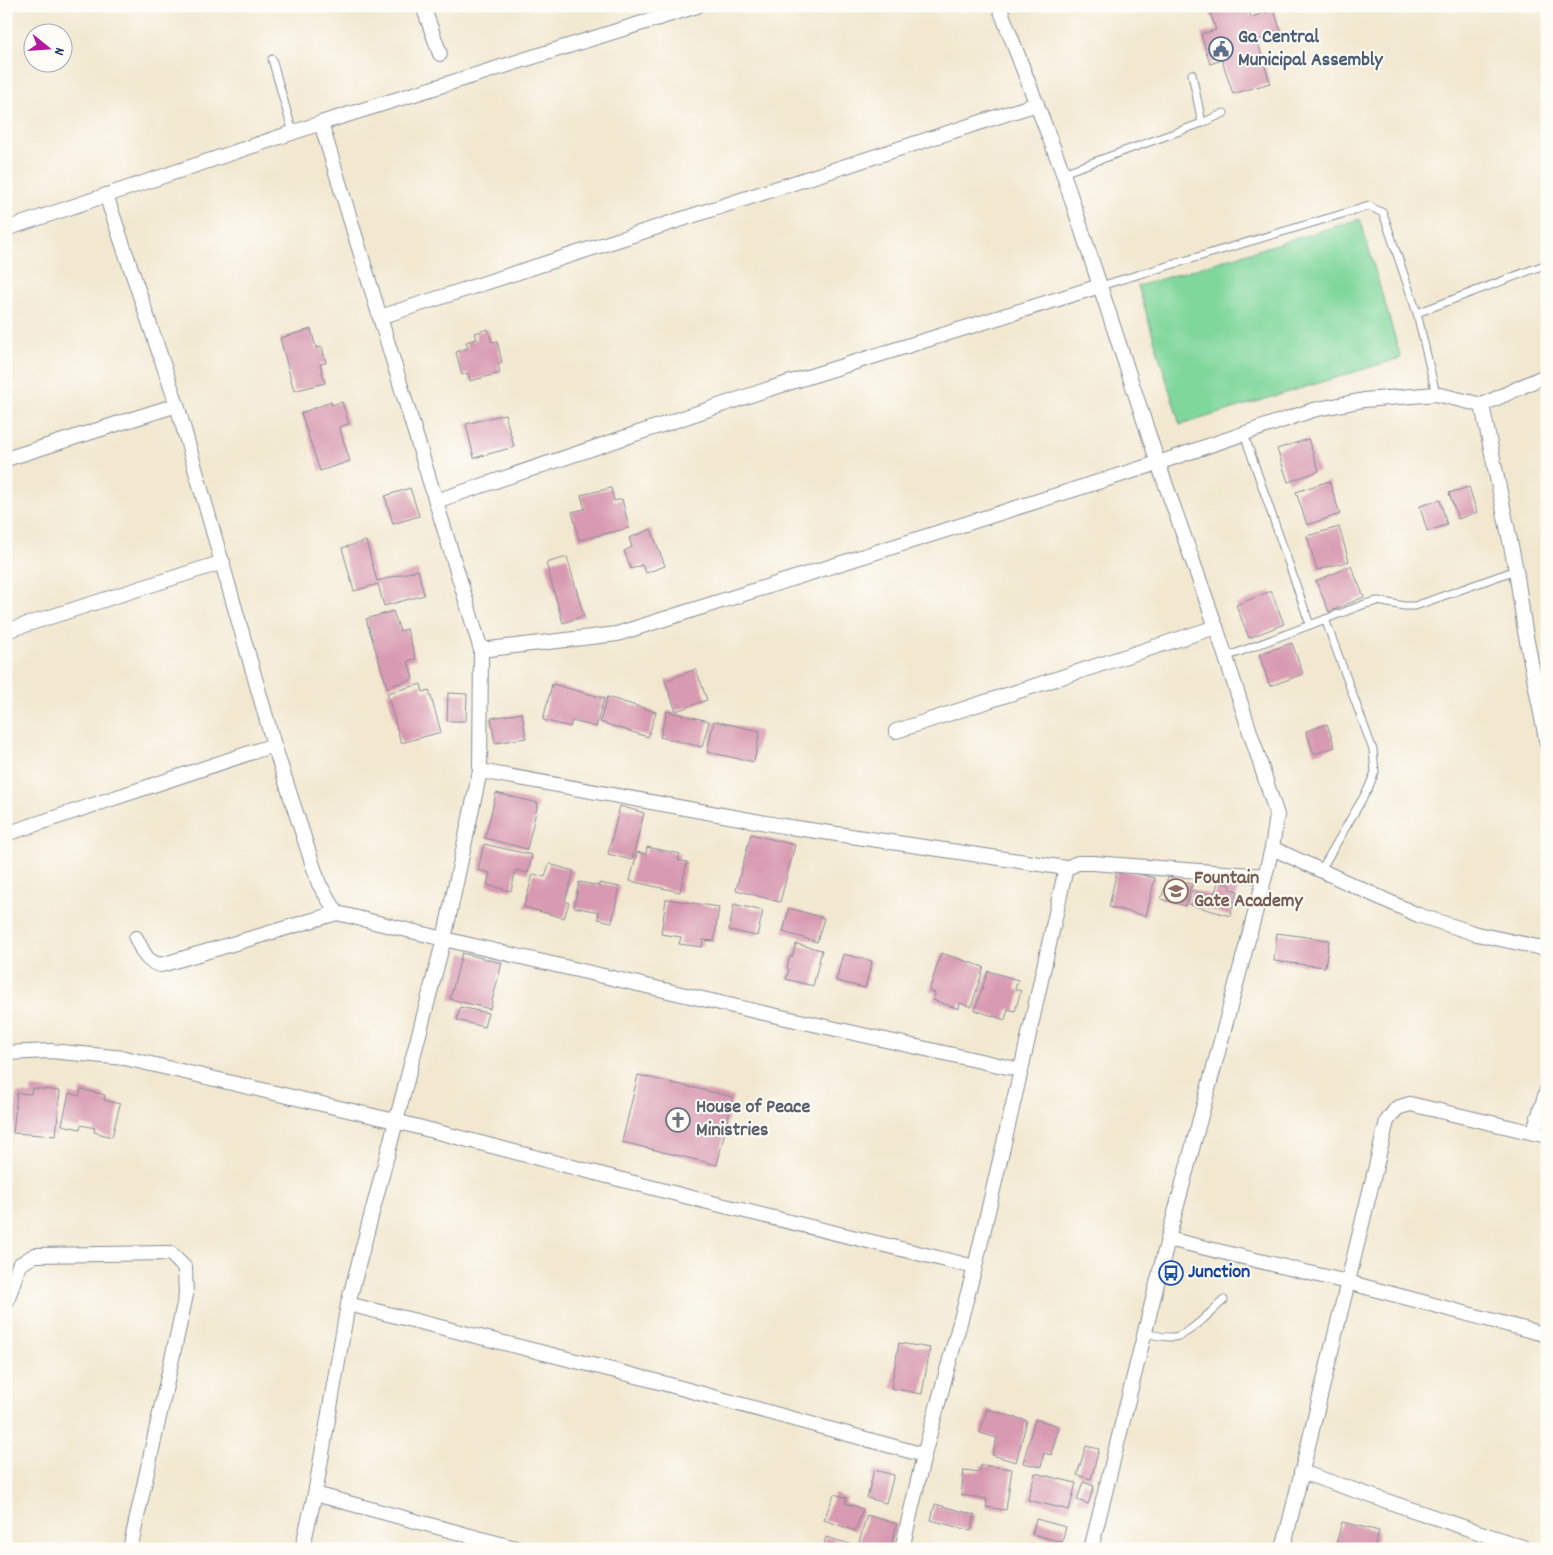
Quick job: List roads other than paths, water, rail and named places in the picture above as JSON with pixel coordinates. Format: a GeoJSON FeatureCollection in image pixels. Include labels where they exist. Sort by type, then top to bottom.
{"type":"FeatureCollection","features":[{"type":"Feature","properties":{"kind":"street"},"geometry":{"type":"LineString","coordinates":[[423,6],[440,54]]}},
{"type":"Feature","properties":{"kind":"street"},"geometry":{"type":"LineString","coordinates":[[6,229],[293,133],[697,6]]}},
{"type":"Feature","properties":{"kind":"street"},"geometry":{"type":"LineString","coordinates":[[999,6],[1063,173],[1158,463],[1216,627],[1277,815],[1265,876],[1168,1240],[1091,1549]]}},
{"type":"Feature","properties":{"kind":"street"},"geometry":{"type":"LineString","coordinates":[[380,316],[1037,104]]}},
{"type":"Feature","properties":{"kind":"street"},"geometry":{"type":"LineString","coordinates":[[302,1549],[315,1494],[348,1304],[444,939],[480,770],[481,650],[322,124]]}},
{"type":"Feature","properties":{"kind":"street"},"geometry":{"type":"LineString","coordinates":[[112,193],[177,405],[274,745],[319,884],[337,913]]}},
{"type":"Feature","properties":{"kind":"street"},"geometry":{"type":"LineString","coordinates":[[436,501],[769,389],[1100,286]]}},
{"type":"Feature","properties":{"kind":"street"},"geometry":{"type":"LineString","coordinates":[[481,650],[617,634],[1158,463],[1313,410],[1364,400],[1436,394],[1482,405],[1547,375]]}},
{"type":"Feature","properties":{"kind":"street"},"geometry":{"type":"LineString","coordinates":[[6,458],[177,405]]}},
{"type":"Feature","properties":{"kind":"street"},"geometry":{"type":"LineString","coordinates":[[1482,405],[1516,570],[1525,631],[1547,744]]}},
{"type":"Feature","properties":{"kind":"street"},"geometry":{"type":"LineString","coordinates":[[6,631],[223,562]]}},
{"type":"Feature","properties":{"kind":"street"},"geometry":{"type":"LineString","coordinates":[[896,731],[1216,627]]}},
{"type":"Feature","properties":{"kind":"street"},"geometry":{"type":"LineString","coordinates":[[6,834],[274,745]]}},
{"type":"Feature","properties":{"kind":"street"},"geometry":{"type":"LineString","coordinates":[[480,770],[783,826],[1066,868],[1078,862],[1265,876]]}},
{"type":"Feature","properties":{"kind":"street"},"geometry":{"type":"LineString","coordinates":[[1272,848],[1418,916],[1477,934],[1547,949]]}},
{"type":"Feature","properties":{"kind":"street"},"geometry":{"type":"LineString","coordinates":[[902,1549],[924,1455],[975,1267],[1066,868]]}},
{"type":"Feature","properties":{"kind":"street"},"geometry":{"type":"LineString","coordinates":[[136,938],[147,960],[153,964],[161,965],[337,913],[1021,1070]]}},
{"type":"Feature","properties":{"kind":"street"},"geometry":{"type":"LineString","coordinates":[[6,1053],[50,1051],[125,1058],[395,1121],[700,1200],[975,1267]]}},
{"type":"Feature","properties":{"kind":"street"},"geometry":{"type":"LineString","coordinates":[[1533,1133],[1547,1090]]}},
{"type":"Feature","properties":{"kind":"street"},"geometry":{"type":"LineString","coordinates":[[1283,1549],[1387,1121],[1397,1108],[1410,1104],[1547,1136]]}},
{"type":"Feature","properties":{"kind":"street"},"geometry":{"type":"LineString","coordinates":[[1168,1240],[1347,1282],[1547,1335]]}},
{"type":"Feature","properties":{"kind":"street"},"geometry":{"type":"LineString","coordinates":[[6,1304],[19,1265],[35,1255],[170,1252],[185,1268],[186,1295],[130,1549]]}},
{"type":"Feature","properties":{"kind":"street"},"geometry":{"type":"LineString","coordinates":[[348,1304],[648,1379],[924,1455]]}},
{"type":"Feature","properties":{"kind":"street"},"geometry":{"type":"LineString","coordinates":[[1301,1472],[1528,1549]]}},
{"type":"Feature","properties":{"kind":"street"},"geometry":{"type":"LineString","coordinates":[[315,1494],[519,1549]]}},
{"type":"Feature","properties":{"kind":"lane"},"geometry":{"type":"LineString","coordinates":[[272,59],[293,133]]}},
{"type":"Feature","properties":{"kind":"lane"},"geometry":{"type":"LineString","coordinates":[[1192,74],[1202,123]]}},
{"type":"Feature","properties":{"kind":"lane"},"geometry":{"type":"LineString","coordinates":[[1063,173],[1202,123],[1224,113]]}},
{"type":"Feature","properties":{"kind":"lane"},"geometry":{"type":"LineString","coordinates":[[112,193],[322,124]]}},
{"type":"Feature","properties":{"kind":"lane"},"geometry":{"type":"LineString","coordinates":[[1100,286],[1369,206],[1383,214],[1417,313],[1436,394]]}},
{"type":"Feature","properties":{"kind":"lane"},"geometry":{"type":"LineString","coordinates":[[1417,313],[1547,264]]}},
{"type":"Feature","properties":{"kind":"lane"},"geometry":{"type":"LineString","coordinates":[[1244,434],[1310,625]]}},
{"type":"Feature","properties":{"kind":"lane"},"geometry":{"type":"LineString","coordinates":[[1226,657],[1365,604],[1378,601],[1415,606],[1516,570]]}},
{"type":"Feature","properties":{"kind":"lane"},"geometry":{"type":"LineString","coordinates":[[1321,870],[1368,789],[1375,772],[1373,750],[1325,619]]}},
{"type":"Feature","properties":{"kind":"lane"},"geometry":{"type":"LineString","coordinates":[[1145,1333],[1172,1337],[1181,1335],[1224,1300]]}},
{"type":"Feature","properties":{"kind":"place","name":"Ga Central Municipal Assembly"},"geometry":{"type":"Point","coordinates":[1221,49]}},
{"type":"Feature","properties":{"kind":"place","name":"Fountain Gate Academy"},"geometry":{"type":"Point","coordinates":[1176,891]}},
{"type":"Feature","properties":{"kind":"place","name":"House of Peace Ministries"},"geometry":{"type":"Point","coordinates":[678,1120]}},
{"type":"Feature","properties":{"kind":"place","name":"Junction"},"geometry":{"type":"Point","coordinates":[1171,1273]}}]}
